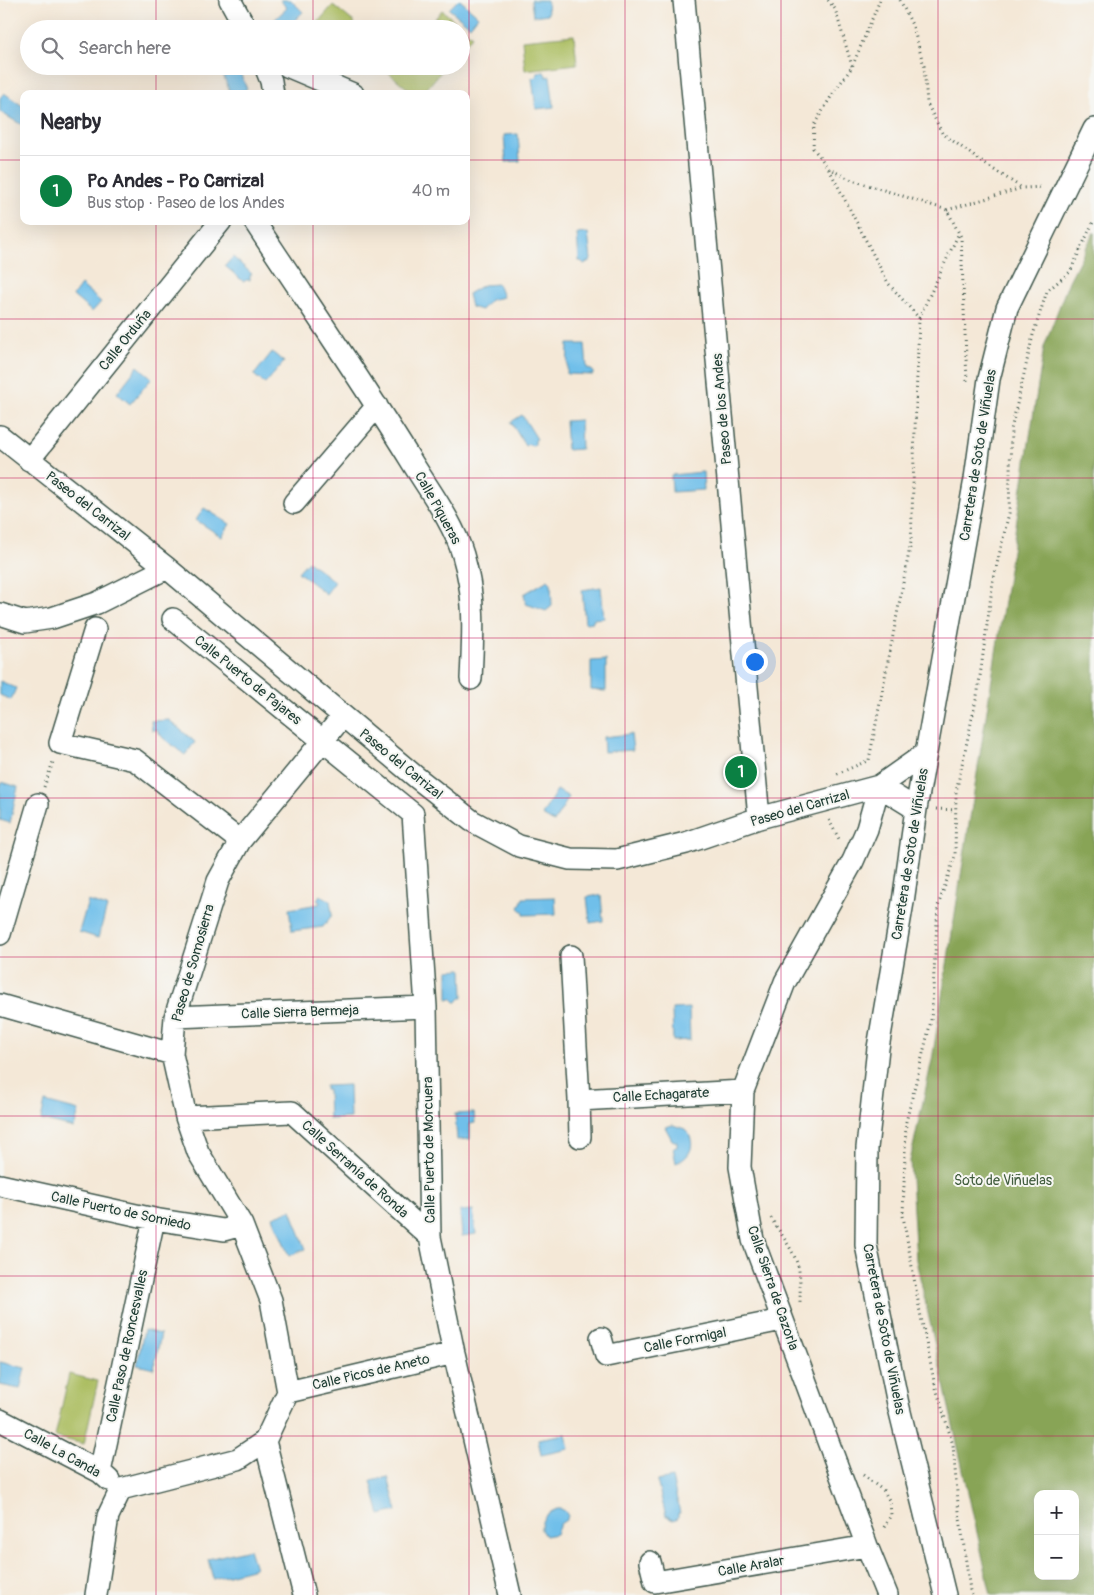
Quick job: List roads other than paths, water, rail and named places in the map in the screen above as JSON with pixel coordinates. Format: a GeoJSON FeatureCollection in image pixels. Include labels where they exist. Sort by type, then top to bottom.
{"type":"FeatureCollection","features":[{"type":"Feature","properties":{"kind":"street"},"geometry":{"type":"LineString","coordinates":[[230,0],[241,20]]}},
{"type":"Feature","properties":{"kind":"street","name":"Paseo de los Andes"},"geometry":{"type":"LineString","coordinates":[[684,0],[759,818]]}},
{"type":"Feature","properties":{"kind":"street"},"geometry":{"type":"LineString","coordinates":[[269,75],[272,90]]}},
{"type":"Feature","properties":{"kind":"street"},"geometry":{"type":"LineString","coordinates":[[308,75],[344,90]]}},
{"type":"Feature","properties":{"kind":"street","name":"Carretera de Soto de Viñuelas"},"geometry":{"type":"LineString","coordinates":[[945,1595],[898,1404],[866,1245],[867,1148],[878,1048],[903,902],[916,809],[975,479],[989,379],[1007,308],[1094,129]]}},
{"type":"Feature","properties":{"kind":"street","name":"Calle Orduña"},"geometry":{"type":"LineString","coordinates":[[29,460],[218,225]]}},
{"type":"Feature","properties":{"kind":"street","name":"Calle Piqueras"},"geometry":{"type":"LineString","coordinates":[[257,225],[377,406],[449,523],[462,553],[470,584],[474,616],[471,679]]}},
{"type":"Feature","properties":{"kind":"street"},"geometry":{"type":"LineString","coordinates":[[294,503],[377,406]]}},
{"type":"Feature","properties":{"kind":"street","name":"Paseo del Carrizal"},"geometry":{"type":"LineString","coordinates":[[0,436],[167,568],[416,777],[472,821],[519,846],[570,859],[616,860],[686,843],[759,818],[879,786],[926,753]]}},
{"type":"Feature","properties":{"kind":"street"},"geometry":{"type":"LineString","coordinates":[[0,614],[25,622],[52,618],[97,603],[167,568]]}},
{"type":"Feature","properties":{"kind":"street","name":"Calle Puerto de Pajares"},"geometry":{"type":"LineString","coordinates":[[173,619],[322,740]]}},
{"type":"Feature","properties":{"kind":"street"},"geometry":{"type":"LineString","coordinates":[[95,629],[60,743],[135,760],[240,841]]}},
{"type":"Feature","properties":{"kind":"street","name":"Paseo de Somosierra"},"geometry":{"type":"LineString","coordinates":[[288,1392],[271,1300],[242,1225],[198,1152],[186,1116],[172,1054],[175,1017],[218,882],[240,841],[342,716]]}},
{"type":"Feature","properties":{"kind":"street","name":"Calle Puerto de Morcuera"},"geometry":{"type":"LineString","coordinates":[[322,740],[414,814],[426,1007],[430,1237],[454,1353],[510,1595]]}},
{"type":"Feature","properties":{"kind":"street"},"geometry":{"type":"LineString","coordinates":[[879,786],[916,809]]}},
{"type":"Feature","properties":{"kind":"street","name":"Calle Sierra de Cazorla"},"geometry":{"type":"LineString","coordinates":[[879,786],[867,829],[853,862],[785,982],[743,1091],[740,1167],[753,1240],[791,1317],[874,1538],[887,1595]]}},
{"type":"Feature","properties":{"kind":"street"},"geometry":{"type":"LineString","coordinates":[[0,934],[38,804]]}},
{"type":"Feature","properties":{"kind":"street"},"geometry":{"type":"LineString","coordinates":[[571,956],[580,1138]]}},
{"type":"Feature","properties":{"kind":"street"},"geometry":{"type":"LineString","coordinates":[[0,1005],[172,1054]]}},
{"type":"Feature","properties":{"kind":"street","name":"Calle Sierra Bermeja"},"geometry":{"type":"LineString","coordinates":[[175,1017],[426,1007]]}},
{"type":"Feature","properties":{"kind":"street","name":"Calle Echagarate"},"geometry":{"type":"LineString","coordinates":[[579,1100],[743,1091]]}},
{"type":"Feature","properties":{"kind":"street","name":"Calle Serranía de Ronda"},"geometry":{"type":"LineString","coordinates":[[186,1116],[292,1112],[430,1237]]}},
{"type":"Feature","properties":{"kind":"street","name":"Calle Puerto de Somiedo"},"geometry":{"type":"LineString","coordinates":[[0,1185],[154,1219],[224,1230],[242,1225]]}},
{"type":"Feature","properties":{"kind":"street","name":"Calle Paso de Roncesvalles"},"geometry":{"type":"LineString","coordinates":[[100,1472],[154,1219]]}},
{"type":"Feature","properties":{"kind":"street","name":"Calle Formigal"},"geometry":{"type":"LineString","coordinates":[[601,1338],[606,1356],[791,1317]]}},
{"type":"Feature","properties":{"kind":"street","name":"Calle Picos de Aneto"},"geometry":{"type":"LineString","coordinates":[[288,1392],[454,1353]]}},
{"type":"Feature","properties":{"kind":"street"},"geometry":{"type":"LineString","coordinates":[[96,1595],[108,1516],[121,1489],[238,1459],[265,1441],[288,1392]]}},
{"type":"Feature","properties":{"kind":"street","name":"Calle La Canda"},"geometry":{"type":"LineString","coordinates":[[0,1420],[100,1472],[121,1489]]}},
{"type":"Feature","properties":{"kind":"street"},"geometry":{"type":"LineString","coordinates":[[265,1441],[304,1595]]}},
{"type":"Feature","properties":{"kind":"street","name":"Calle Aralar"},"geometry":{"type":"LineString","coordinates":[[650,1562],[655,1582],[874,1538]]}},
{"type":"Feature","properties":{"kind":"water"},"geometry":{"type":"Polygon","coordinates":[[[280,0],[291,0],[303,12],[295,20],[274,20],[287,8],[280,0]]]}},
{"type":"Feature","properties":{"kind":"water"},"geometry":{"type":"Polygon","coordinates":[[[460,0],[478,16],[470,26],[470,20],[463,20],[449,9],[460,0]]]}},
{"type":"Feature","properties":{"kind":"water"},"geometry":{"type":"Polygon","coordinates":[[[531,0],[547,0],[548,14],[533,16],[531,0]]]}},
{"type":"Feature","properties":{"kind":"water"},"geometry":{"type":"Polygon","coordinates":[[[544,72],[547,77],[550,76],[554,107],[536,109],[532,78],[544,72]]]}},
{"type":"Feature","properties":{"kind":"water"},"geometry":{"type":"Polygon","coordinates":[[[223,75],[241,75],[247,89],[229,90],[223,75]]]}},
{"type":"Feature","properties":{"kind":"water"},"geometry":{"type":"Polygon","coordinates":[[[4,93],[20,104],[20,124],[0,112],[0,98],[4,93]]]}},
{"type":"Feature","properties":{"kind":"water"},"geometry":{"type":"Polygon","coordinates":[[[518,134],[520,161],[506,162],[504,135],[518,134]]]}},
{"type":"Feature","properties":{"kind":"water"},"geometry":{"type":"Polygon","coordinates":[[[588,233],[591,260],[584,264],[579,261],[577,234],[588,233]]]}},
{"type":"Feature","properties":{"kind":"water"},"geometry":{"type":"Polygon","coordinates":[[[233,257],[252,274],[250,275],[250,280],[244,282],[225,266],[233,257]]]}},
{"type":"Feature","properties":{"kind":"water"},"geometry":{"type":"Polygon","coordinates":[[[498,284],[503,297],[490,300],[481,310],[471,307],[468,294],[483,285],[498,284]]]}},
{"type":"Feature","properties":{"kind":"water"},"geometry":{"type":"Polygon","coordinates":[[[81,285],[101,302],[92,312],[73,296],[81,285]]]}},
{"type":"Feature","properties":{"kind":"water"},"geometry":{"type":"Polygon","coordinates":[[[568,344],[585,344],[587,368],[593,371],[593,375],[567,374],[568,344]]]}},
{"type":"Feature","properties":{"kind":"water"},"geometry":{"type":"Polygon","coordinates":[[[272,352],[284,362],[265,384],[254,375],[272,352]]]}},
{"type":"Feature","properties":{"kind":"water"},"geometry":{"type":"Polygon","coordinates":[[[138,366],[152,378],[130,404],[117,393],[138,366]]]}},
{"type":"Feature","properties":{"kind":"water"},"geometry":{"type":"Polygon","coordinates":[[[522,415],[537,439],[533,446],[528,444],[525,446],[511,422],[522,415]]]}},
{"type":"Feature","properties":{"kind":"water"},"geometry":{"type":"Polygon","coordinates":[[[580,420],[581,449],[567,450],[565,421],[580,420]]]}},
{"type":"Feature","properties":{"kind":"water"},"geometry":{"type":"Polygon","coordinates":[[[703,472],[704,490],[672,492],[671,475],[703,472]]]}},
{"type":"Feature","properties":{"kind":"water"},"geometry":{"type":"Polygon","coordinates":[[[204,508],[230,524],[222,537],[196,520],[204,508]]]}},
{"type":"Feature","properties":{"kind":"water"},"geometry":{"type":"Polygon","coordinates":[[[308,561],[335,582],[326,594],[298,572],[308,561]]]}},
{"type":"Feature","properties":{"kind":"water"},"geometry":{"type":"Polygon","coordinates":[[[548,580],[551,583],[552,606],[546,611],[526,604],[524,594],[548,580]]]}},
{"type":"Feature","properties":{"kind":"water"},"geometry":{"type":"Polygon","coordinates":[[[601,587],[604,618],[593,619],[593,622],[585,623],[582,590],[601,587]]]}},
{"type":"Feature","properties":{"kind":"water"},"geometry":{"type":"Polygon","coordinates":[[[606,660],[606,691],[591,690],[591,661],[606,660]]]}},
{"type":"Feature","properties":{"kind":"water"},"geometry":{"type":"Polygon","coordinates":[[[0,681],[16,688],[11,700],[0,695],[0,681]]]}},
{"type":"Feature","properties":{"kind":"water"},"geometry":{"type":"Polygon","coordinates":[[[169,720],[195,742],[185,755],[163,738],[157,730],[152,730],[151,721],[169,720]]]}},
{"type":"Feature","properties":{"kind":"water"},"geometry":{"type":"Polygon","coordinates":[[[631,734],[633,750],[604,752],[603,737],[631,734]]]}},
{"type":"Feature","properties":{"kind":"water"},"geometry":{"type":"Polygon","coordinates":[[[2,782],[18,787],[10,823],[0,820],[0,788],[2,782]]]}},
{"type":"Feature","properties":{"kind":"water"},"geometry":{"type":"Polygon","coordinates":[[[557,790],[569,797],[554,822],[542,815],[557,790]]]}},
{"type":"Feature","properties":{"kind":"water"},"geometry":{"type":"Polygon","coordinates":[[[320,895],[330,900],[332,915],[323,927],[292,931],[289,909],[319,904],[320,902],[317,900],[320,895]]]}},
{"type":"Feature","properties":{"kind":"water"},"geometry":{"type":"Polygon","coordinates":[[[601,895],[603,921],[590,923],[587,897],[601,895]]]}},
{"type":"Feature","properties":{"kind":"water"},"geometry":{"type":"Polygon","coordinates":[[[555,897],[556,914],[524,915],[524,912],[519,908],[523,898],[555,897]]]}},
{"type":"Feature","properties":{"kind":"water"},"geometry":{"type":"Polygon","coordinates":[[[88,901],[107,907],[98,938],[79,932],[88,901]]]}},
{"type":"Feature","properties":{"kind":"water"},"geometry":{"type":"Polygon","coordinates":[[[462,969],[463,998],[455,1002],[451,998],[448,999],[448,970],[462,969]]]}},
{"type":"Feature","properties":{"kind":"water"},"geometry":{"type":"Polygon","coordinates":[[[689,1008],[690,1040],[673,1041],[672,1009],[689,1008]]]}},
{"type":"Feature","properties":{"kind":"water"},"geometry":{"type":"Polygon","coordinates":[[[349,1085],[350,1118],[329,1119],[328,1090],[325,1090],[325,1086],[349,1085]]]}},
{"type":"Feature","properties":{"kind":"water"},"geometry":{"type":"Polygon","coordinates":[[[45,1102],[79,1111],[74,1128],[41,1120],[45,1102]]]}},
{"type":"Feature","properties":{"kind":"water"},"geometry":{"type":"Polygon","coordinates":[[[474,1113],[475,1123],[470,1124],[470,1139],[457,1140],[455,1114],[474,1113]]]}},
{"type":"Feature","properties":{"kind":"water"},"geometry":{"type":"Polygon","coordinates":[[[673,1125],[685,1129],[689,1134],[692,1144],[686,1157],[676,1163],[673,1148],[677,1147],[677,1142],[672,1140],[665,1127],[673,1125]]]}},
{"type":"Feature","properties":{"kind":"water"},"geometry":{"type":"Polygon","coordinates":[[[291,1210],[306,1249],[289,1256],[273,1217],[291,1210]]]}},
{"type":"Feature","properties":{"kind":"water"},"geometry":{"type":"Polygon","coordinates":[[[473,1210],[476,1234],[462,1236],[460,1211],[473,1210]]]}},
{"type":"Feature","properties":{"kind":"water"},"geometry":{"type":"Polygon","coordinates":[[[144,1330],[161,1334],[154,1369],[137,1365],[144,1330]]]}},
{"type":"Feature","properties":{"kind":"water"},"geometry":{"type":"Polygon","coordinates":[[[0,1362],[25,1368],[20,1389],[0,1385],[0,1362]]]}},
{"type":"Feature","properties":{"kind":"water"},"geometry":{"type":"Polygon","coordinates":[[[566,1434],[569,1449],[541,1455],[538,1439],[566,1434]]]}},
{"type":"Feature","properties":{"kind":"water"},"geometry":{"type":"Polygon","coordinates":[[[388,1477],[397,1511],[380,1515],[371,1481],[388,1477]]]}},
{"type":"Feature","properties":{"kind":"water"},"geometry":{"type":"Polygon","coordinates":[[[672,1478],[680,1513],[678,1513],[678,1518],[673,1520],[666,1516],[657,1481],[672,1478]]]}},
{"type":"Feature","properties":{"kind":"water"},"geometry":{"type":"Polygon","coordinates":[[[557,1509],[565,1511],[568,1516],[560,1524],[556,1534],[545,1536],[541,1530],[543,1520],[550,1512],[557,1509]]]}},
{"type":"Feature","properties":{"kind":"water"},"geometry":{"type":"Polygon","coordinates":[[[249,1549],[255,1568],[213,1579],[208,1559],[249,1549]]]}},
{"type":"Feature","properties":{"kind":"place","name":"Pº Andes - Pº Carrizal"},"geometry":{"type":"Point","coordinates":[741,772]}},
{"type":"Feature","properties":{"kind":"park label","name":"Soto de Viñuelas"},"geometry":{"type":"Point","coordinates":[1003,1180]}}]}
